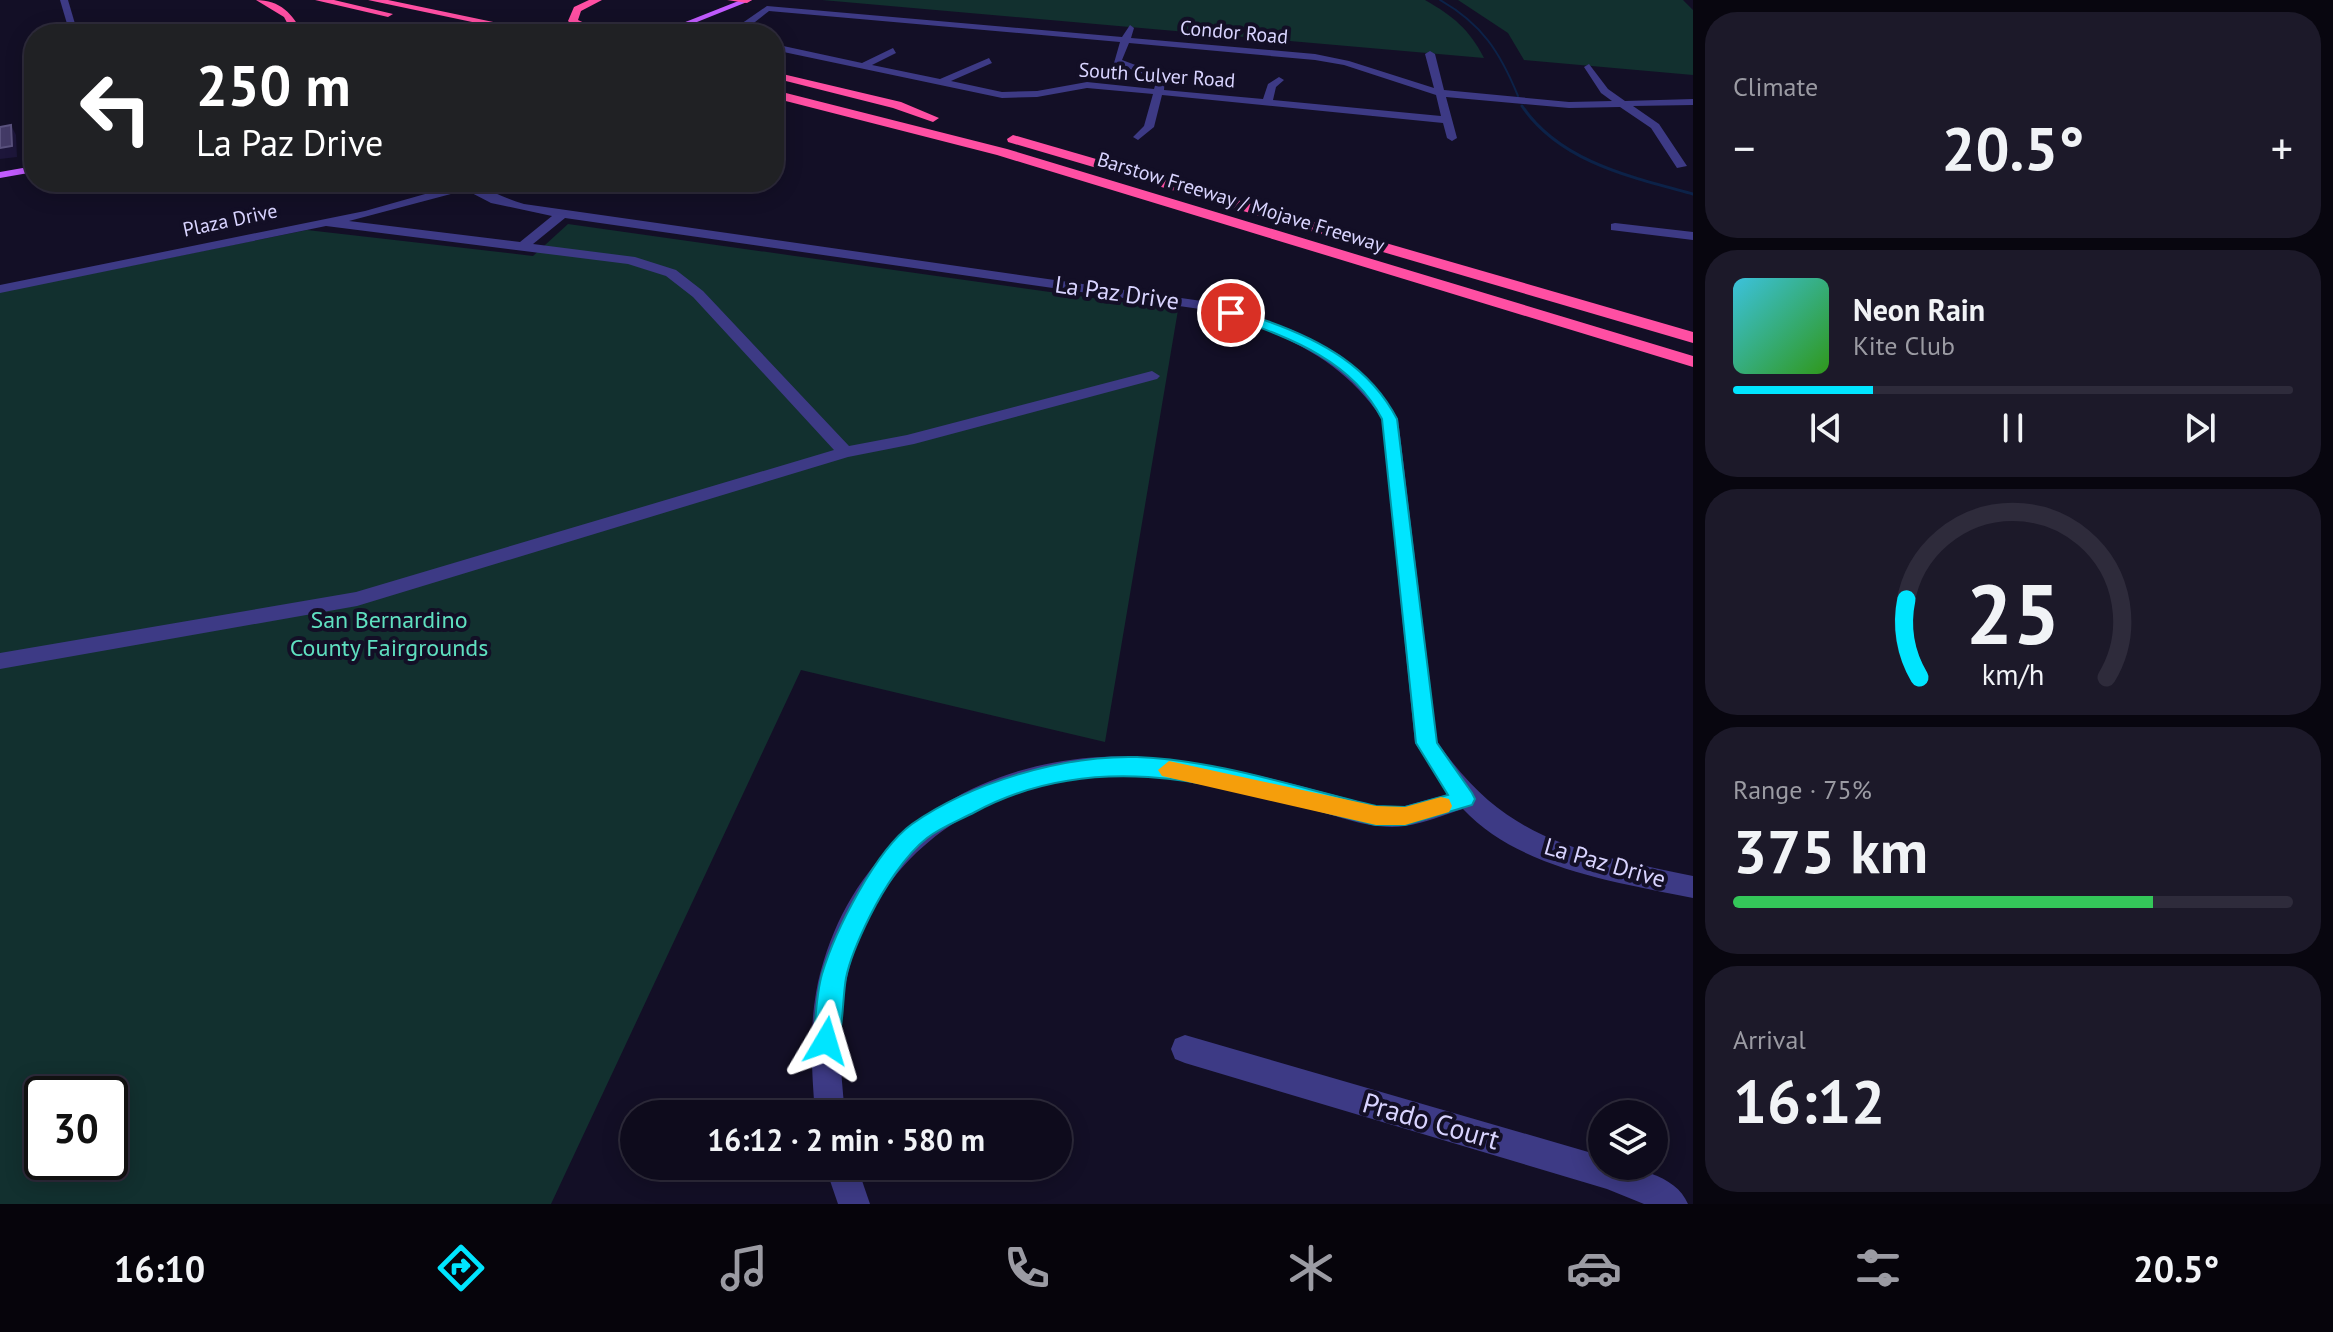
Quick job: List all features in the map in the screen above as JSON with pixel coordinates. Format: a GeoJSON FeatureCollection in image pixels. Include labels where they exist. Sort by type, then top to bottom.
{"type":"FeatureCollection","features":[{"type":"Feature","properties":{"kind":"highway"},"geometry":{"type":"LineString","coordinates":[[261,0],[288,15],[293,24]]}},
{"type":"Feature","properties":{"kind":"highway"},"geometry":{"type":"LineString","coordinates":[[320,0],[438,24]]}},
{"type":"Feature","properties":{"kind":"highway"},"geometry":{"type":"LineString","coordinates":[[373,0],[494,24]]}},
{"type":"Feature","properties":{"kind":"highway"},"geometry":{"type":"LineString","coordinates":[[576,24],[573,21],[577,9],[597,0]]}},
{"type":"Feature","properties":{"kind":"highway"},"geometry":{"type":"LineString","coordinates":[[732,0],[747,0]]}},
{"type":"Feature","properties":{"kind":"highway","name":"Barstow Freeway / Mojave Freeway"},"geometry":{"type":"LineString","coordinates":[[784,81],[933,118],[1693,338]]}},
{"type":"Feature","properties":{"kind":"highway","name":"Barstow Freeway / Mojave Freeway"},"geometry":{"type":"LineString","coordinates":[[784,97],[1002,152],[1693,362]]}},
{"type":"Feature","properties":{"kind":"highway"},"geometry":{"type":"LineString","coordinates":[[1265,232],[1693,378]]}},
{"type":"Feature","properties":{"kind":"highway"},"geometry":{"type":"LineString","coordinates":[[1468,272],[1693,323]]}},
{"type":"Feature","properties":{"kind":"main road"},"geometry":{"type":"LineString","coordinates":[[685,24],[747,0]]}},
{"type":"Feature","properties":{"kind":"main road"},"geometry":{"type":"LineString","coordinates":[[0,175],[24,171]]}},
{"type":"Feature","properties":{"kind":"street"},"geometry":{"type":"LineString","coordinates":[[64,0],[71,24]]}},
{"type":"Feature","properties":{"kind":"street","name":"Condor Road"},"geometry":{"type":"LineString","coordinates":[[746,24],[767,8],[1333,60],[1440,93],[1569,105],[1693,102]]}},
{"type":"Feature","properties":{"kind":"street"},"geometry":{"type":"LineString","coordinates":[[1130,28],[1117,61],[1162,78],[1149,127],[1138,137]]}},
{"type":"Feature","properties":{"kind":"street"},"geometry":{"type":"LineString","coordinates":[[784,48],[809,39]]}},
{"type":"Feature","properties":{"kind":"street","name":"South Culver Road"},"geometry":{"type":"LineString","coordinates":[[784,50],[1002,95],[1037,94],[1087,85],[1447,120]]}},
{"type":"Feature","properties":{"kind":"street"},"geometry":{"type":"LineString","coordinates":[[864,65],[893,51]]}},
{"type":"Feature","properties":{"kind":"street"},"geometry":{"type":"LineString","coordinates":[[1430,54],[1452,138]]}},
{"type":"Feature","properties":{"kind":"street"},"geometry":{"type":"LineString","coordinates":[[942,82],[989,61]]}},
{"type":"Feature","properties":{"kind":"street"},"geometry":{"type":"LineString","coordinates":[[1589,67],[1604,91],[1655,126],[1681,166]]}},
{"type":"Feature","properties":{"kind":"street"},"geometry":{"type":"LineString","coordinates":[[1267,102],[1271,86],[1279,80]]}},
{"type":"Feature","properties":{"kind":"street","name":"Plaza Drive"},"geometry":{"type":"LineString","coordinates":[[0,289],[387,209],[439,192]]}},
{"type":"Feature","properties":{"kind":"street","name":"La Paz Drive"},"geometry":{"type":"LineString","coordinates":[[482,192],[508,204],[562,214],[1209,306],[1281,330],[1327,353],[1358,377],[1380,400],[1390,419],[1426,743],[1441,770],[1464,799],[1503,827],[1545,850],[1693,887]]}},
{"type":"Feature","properties":{"kind":"street"},"geometry":{"type":"LineString","coordinates":[[522,247],[562,214]]}},
{"type":"Feature","properties":{"kind":"street"},"geometry":{"type":"LineString","coordinates":[[323,222],[630,260],[671,273],[698,294],[845,452]]}},
{"type":"Feature","properties":{"kind":"street"},"geometry":{"type":"LineString","coordinates":[[1615,227],[1693,236]]}},
{"type":"Feature","properties":{"kind":"street"},"geometry":{"type":"LineString","coordinates":[[0,661],[71,645],[298,612],[357,599],[845,452],[908,440],[1152,376]]}},
{"type":"Feature","properties":{"kind":"street"},"geometry":{"type":"LineString","coordinates":[[829,1100],[826,1041],[839,963],[860,911],[887,869],[919,832],[950,812],[1044,775],[1090,768],[1138,766],[1201,774],[1376,816],[1405,816],[1464,799]]}},
{"type":"Feature","properties":{"kind":"street","name":"Prado Court"},"geometry":{"type":"LineString","coordinates":[[1185,1049],[1607,1173],[1658,1194],[1672,1204]]}},
{"type":"Feature","properties":{"kind":"street"},"geometry":{"type":"LineString","coordinates":[[846,1180],[854,1204]]}},
{"type":"Feature","properties":{"kind":"green space"},"geometry":{"type":"Polygon","coordinates":[[[822,0],[1425,0],[1459,24],[1484,58],[822,0]]]}},
{"type":"Feature","properties":{"kind":"green space"},"geometry":{"type":"Polygon","coordinates":[[[1458,0],[1683,0],[1693,10],[1693,75],[1524,60],[1508,33],[1458,0]]]}},
{"type":"Feature","properties":{"kind":"green space","name":"San Bernardino County Fairgrounds"},"geometry":{"type":"Polygon","coordinates":[[[568,224],[1178,310],[1105,742],[801,670],[551,1204],[0,1204],[0,292],[307,230],[533,256],[568,224]]]}},
{"type":"Feature","properties":{"kind":"building"},"geometry":{"type":"Polygon","coordinates":[[[11,125],[12,146],[0,148],[0,127],[11,125]]]}},
{"type":"Feature","properties":{"kind":"waterway"},"geometry":{"type":"LineString","coordinates":[[1440,0],[1455,9],[1488,40],[1518,96]]}},
{"type":"Feature","properties":{"kind":"waterway"},"geometry":{"type":"LineString","coordinates":[[1522,106],[1538,125],[1576,154],[1598,165],[1693,194]]}},
{"type":"Feature","properties":{"kind":"slow traffic"},"geometry":{"type":"LineString","coordinates":[[1169,770],[1201,774],[1376,816],[1405,816],[1441,806]]}},
{"type":"Feature","properties":{"kind":"route"},"geometry":{"type":"LineString","coordinates":[[826,1041],[834,975],[860,911],[887,869],[919,832],[950,812],[994,792],[1044,775],[1090,768],[1138,766],[1201,774],[1376,816],[1405,816],[1464,799],[1441,770],[1426,743],[1390,419],[1380,400],[1358,377],[1327,353],[1295,336],[1231,313]]}}]}
